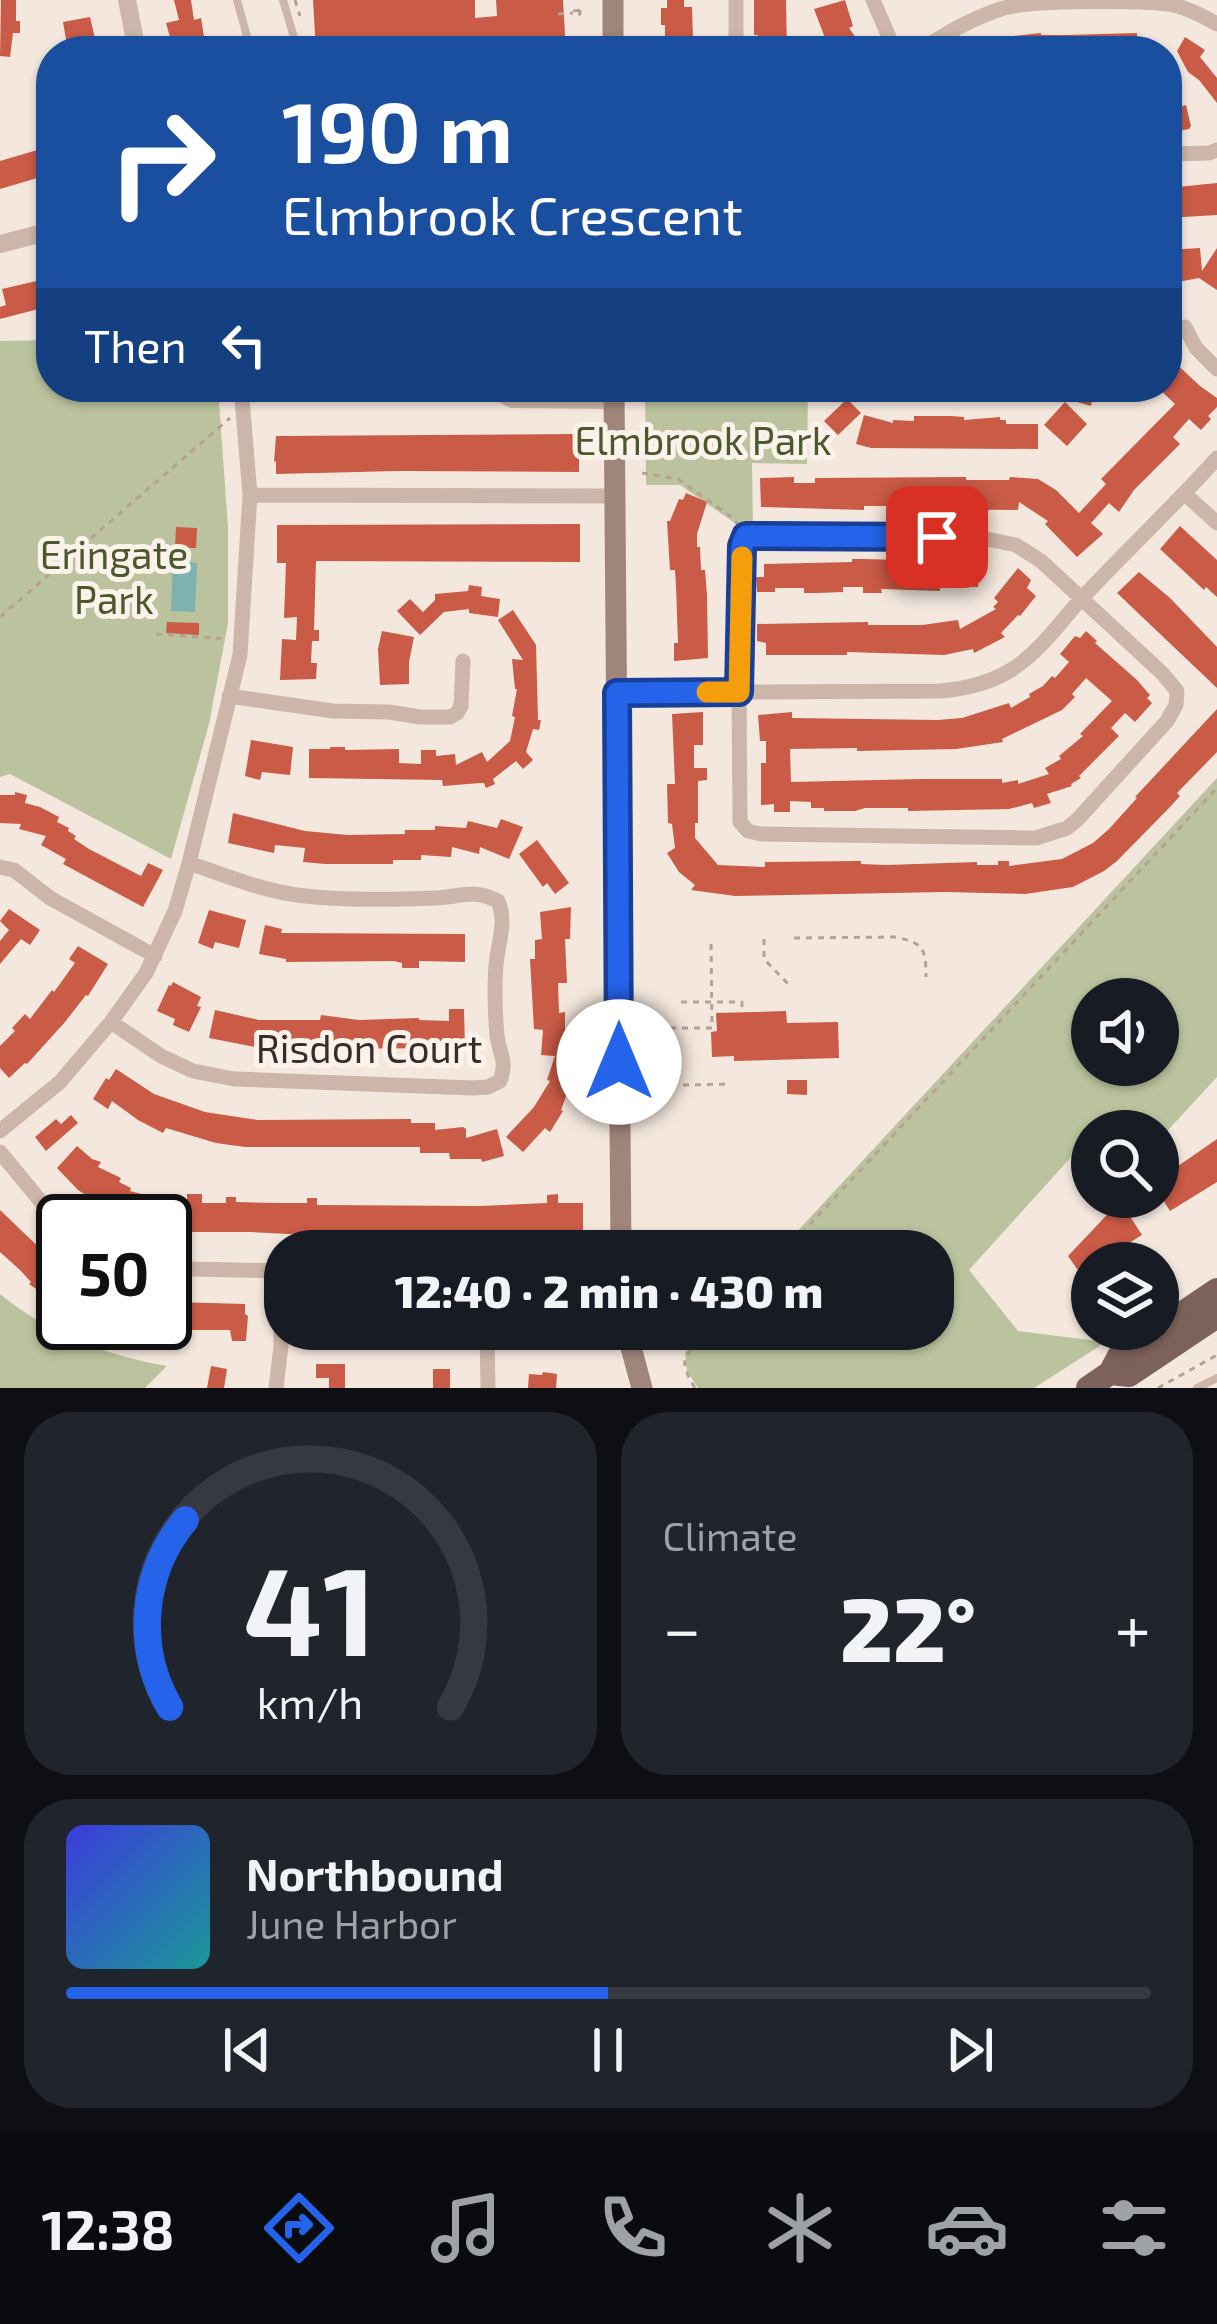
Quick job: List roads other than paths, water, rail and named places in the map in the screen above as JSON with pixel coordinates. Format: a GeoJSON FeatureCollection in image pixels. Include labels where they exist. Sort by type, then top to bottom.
{"type":"FeatureCollection","features":[{"type":"Feature","properties":{"kind":"main road"},"geometry":{"type":"LineString","coordinates":[[613,0],[613,36]]}},
{"type":"Feature","properties":{"kind":"main road"},"geometry":{"type":"LineString","coordinates":[[615,402],[620,1230]]}},
{"type":"Feature","properties":{"kind":"main road"},"geometry":{"type":"LineString","coordinates":[[1088,1388],[1110,1373],[1119,1355],[1217,1289]]}},
{"type":"Feature","properties":{"kind":"main road"},"geometry":{"type":"LineString","coordinates":[[1110,1373],[1129,1375],[1217,1316]]}},
{"type":"Feature","properties":{"kind":"main road"},"geometry":{"type":"LineString","coordinates":[[632,1350],[642,1388]]}},
{"type":"Feature","properties":{"kind":"street"},"geometry":{"type":"LineString","coordinates":[[127,0],[134,36]]}},
{"type":"Feature","properties":{"kind":"street"},"geometry":{"type":"LineString","coordinates":[[736,0],[736,36]]}},
{"type":"Feature","properties":{"kind":"street"},"geometry":{"type":"LineString","coordinates":[[873,0],[889,36]]}},
{"type":"Feature","properties":{"kind":"street"},"geometry":{"type":"LineString","coordinates":[[946,36],[1004,8],[1029,2],[1158,1],[1217,24]]}},
{"type":"Feature","properties":{"kind":"street"},"geometry":{"type":"LineString","coordinates":[[1182,154],[1217,150]]}},
{"type":"Feature","properties":{"kind":"street"},"geometry":{"type":"LineString","coordinates":[[0,244],[36,235]]}},
{"type":"Feature","properties":{"kind":"street"},"geometry":{"type":"LineString","coordinates":[[1185,327],[1196,349],[1217,369]]}},
{"type":"Feature","properties":{"kind":"street"},"geometry":{"type":"LineString","coordinates":[[0,1131],[60,1082],[111,1022],[155,956],[175,910],[240,655],[250,496],[243,402]]}},
{"type":"Feature","properties":{"kind":"street"},"geometry":{"type":"LineString","coordinates":[[617,693],[940,691],[1000,676],[1027,659],[1217,458]]}},
{"type":"Feature","properties":{"kind":"street"},"geometry":{"type":"LineString","coordinates":[[1185,494],[1217,523]]}},
{"type":"Feature","properties":{"kind":"street"},"geometry":{"type":"LineString","coordinates":[[250,496],[615,496]]}},
{"type":"Feature","properties":{"kind":"street"},"geometry":{"type":"LineString","coordinates":[[746,536],[995,539],[1016,544],[1082,598],[1177,691],[1167,721],[1067,828],[1036,838],[748,831],[740,822],[742,546],[746,536]]}},
{"type":"Feature","properties":{"kind":"street"},"geometry":{"type":"LineString","coordinates":[[229,696],[334,712],[450,717],[461,706],[463,661]]}},
{"type":"Feature","properties":{"kind":"street","name":"Risdon Court"},"geometry":{"type":"LineString","coordinates":[[111,1022],[193,1071],[234,1079],[473,1088],[488,1088],[500,1081],[505,1068],[497,1036],[496,962],[504,915],[498,901],[482,893],[441,898],[305,896],[189,863]]}},
{"type":"Feature","properties":{"kind":"street"},"geometry":{"type":"LineString","coordinates":[[0,867],[155,956]]}},
{"type":"Feature","properties":{"kind":"street"},"geometry":{"type":"LineString","coordinates":[[0,1152],[36,1196]]}},
{"type":"Feature","properties":{"kind":"street"},"geometry":{"type":"LineString","coordinates":[[192,1269],[264,1270]]}},
{"type":"Feature","properties":{"kind":"street"},"geometry":{"type":"LineString","coordinates":[[276,1388],[281,1350]]}},
{"type":"Feature","properties":{"kind":"street"},"geometry":{"type":"LineString","coordinates":[[487,1350],[488,1388]]}},
{"type":"Feature","properties":{"kind":"lane"},"geometry":{"type":"LineString","coordinates":[[237,0],[247,36]]}},
{"type":"Feature","properties":{"kind":"lane"},"geometry":{"type":"LineString","coordinates":[[283,0],[294,36]]}},
{"type":"Feature","properties":{"kind":"lane"},"geometry":{"type":"LineString","coordinates":[[506,402],[564,402]]}},
{"type":"Feature","properties":{"kind":"lane"},"geometry":{"type":"LineString","coordinates":[[1197,1388],[1217,1378]]}},
{"type":"Feature","properties":{"kind":"water"},"geometry":{"type":"Polygon","coordinates":[[[173,561],[197,563],[195,612],[171,611],[173,561]]]}},
{"type":"Feature","properties":{"kind":"park label","name":"Elmbrook Park"},"geometry":{"type":"Point","coordinates":[703,439]}},
{"type":"Feature","properties":{"kind":"park label","name":"Eringate Park"},"geometry":{"type":"Point","coordinates":[114,576]}}]}
